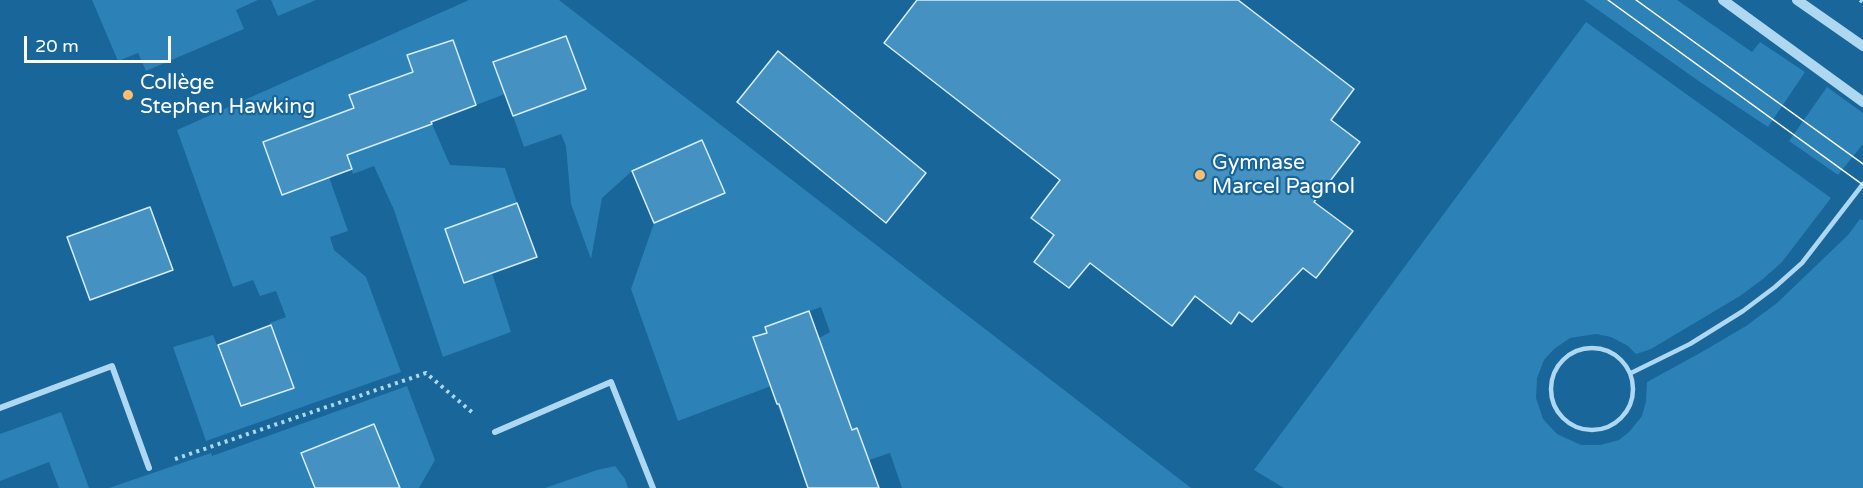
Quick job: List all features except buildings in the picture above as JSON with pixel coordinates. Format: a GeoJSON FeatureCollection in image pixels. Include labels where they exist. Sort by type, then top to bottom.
{"type":"FeatureCollection","features":[{"type":"Feature","properties":{"kind":"street"},"geometry":{"type":"LineString","coordinates":[[1723,0],[1863,102]]}},
{"type":"Feature","properties":{"kind":"street"},"geometry":{"type":"LineString","coordinates":[[1797,0],[1863,46]]}},
{"type":"Feature","properties":{"kind":"street"},"geometry":{"type":"LineString","coordinates":[[0,408],[112,366],[149,468]]}},
{"type":"Feature","properties":{"kind":"street"},"geometry":{"type":"LineString","coordinates":[[495,432],[611,382],[653,488]]}},
{"type":"Feature","properties":{"kind":"lane"},"geometry":{"type":"LineString","coordinates":[[1631,373],[1690,344],[1774,287],[1802,263],[1863,184]]}},
{"type":"Feature","properties":{"kind":"lane"},"geometry":{"type":"LineString","coordinates":[[1593,347],[1606,350],[1618,356],[1631,373],[1634,392],[1630,406],[1623,417],[1612,426],[1599,429],[1579,427],[1562,417],[1554,405],[1551,392],[1552,379],[1557,366],[1567,356],[1579,350],[1593,347]]}},
{"type":"Feature","properties":{"kind":"path"},"geometry":{"type":"LineString","coordinates":[[149,468],[426,373],[495,432]]}},
{"type":"Feature","properties":{"kind":"shaded area"},"geometry":{"type":"Polygon","coordinates":[[[92,0],[258,0],[236,10],[244,29],[146,71],[138,53],[118,61],[92,0]]]}},
{"type":"Feature","properties":{"kind":"shaded area"},"geometry":{"type":"Polygon","coordinates":[[[271,0],[316,0],[278,16],[271,0]]]}},
{"type":"Feature","properties":{"kind":"shaded area"},"geometry":{"type":"Polygon","coordinates":[[[469,0],[559,0],[1191,488],[902,488],[890,453],[869,460],[795,450],[777,404],[826,387],[819,338],[830,332],[821,307],[765,327],[767,333],[753,338],[771,386],[678,421],[631,289],[654,223],[725,193],[702,140],[632,171],[602,198],[591,259],[571,204],[566,146],[561,134],[524,147],[513,116],[586,89],[566,36],[494,62],[505,94],[476,105],[453,40],[408,55],[413,72],[349,95],[368,147],[432,124],[450,165],[505,168],[517,203],[445,230],[464,283],[492,273],[511,332],[443,357],[394,210],[374,166],[353,174],[332,116],[263,142],[329,177],[348,231],[330,237],[334,250],[366,277],[401,372],[206,441],[173,347],[213,335],[241,406],[294,388],[270,323],[286,317],[276,291],[260,296],[253,280],[233,287],[177,130],[469,0]]]}},
{"type":"Feature","properties":{"kind":"shaded area"},"geometry":{"type":"Polygon","coordinates":[[[1584,0],[1677,0],[1752,52],[1760,42],[1805,72],[1768,127],[1584,0]]]}},
{"type":"Feature","properties":{"kind":"shaded area"},"geometry":{"type":"Polygon","coordinates":[[[1586,22],[1831,198],[1782,262],[1763,279],[1740,296],[1651,349],[1636,354],[1628,346],[1611,337],[1596,334],[1570,338],[1554,349],[1544,360],[1537,378],[1536,398],[1543,419],[1557,434],[1581,445],[1600,445],[1619,440],[1642,416],[1647,382],[1746,326],[1777,303],[1848,235],[1860,219],[1863,220],[1863,488],[1284,488],[1254,470],[1586,22]]]}},
{"type":"Feature","properties":{"kind":"shaded area"},"geometry":{"type":"Polygon","coordinates":[[[1827,87],[1863,113],[1863,144],[1838,175],[1789,141],[1827,87]]]}},
{"type":"Feature","properties":{"kind":"shaded area"},"geometry":{"type":"Polygon","coordinates":[[[407,386],[435,460],[419,488],[400,488],[374,424],[323,444],[315,488],[109,488],[211,453],[212,456],[407,386]]]}},
{"type":"Feature","properties":{"kind":"shaded area"},"geometry":{"type":"Polygon","coordinates":[[[61,412],[89,488],[59,488],[49,462],[0,481],[0,434],[61,412]]]}},
{"type":"Feature","properties":{"kind":"shaded area"},"geometry":{"type":"Polygon","coordinates":[[[615,466],[625,479],[628,488],[545,488],[597,470],[615,466]]]}},
{"type":"Feature","properties":{"kind":"tram line"},"geometry":{"type":"LineString","coordinates":[[1608,0],[1863,185]]}},
{"type":"Feature","properties":{"kind":"tram line"},"geometry":{"type":"LineString","coordinates":[[1636,0],[1863,164]]}},
{"type":"Feature","properties":{"kind":"place","name":"Collège Stephen Hawking"},"geometry":{"type":"Point","coordinates":[128,95]}},
{"type":"Feature","properties":{"kind":"place","name":"Gymnase Marcel Pagnol"},"geometry":{"type":"Point","coordinates":[1200,175]}}]}
